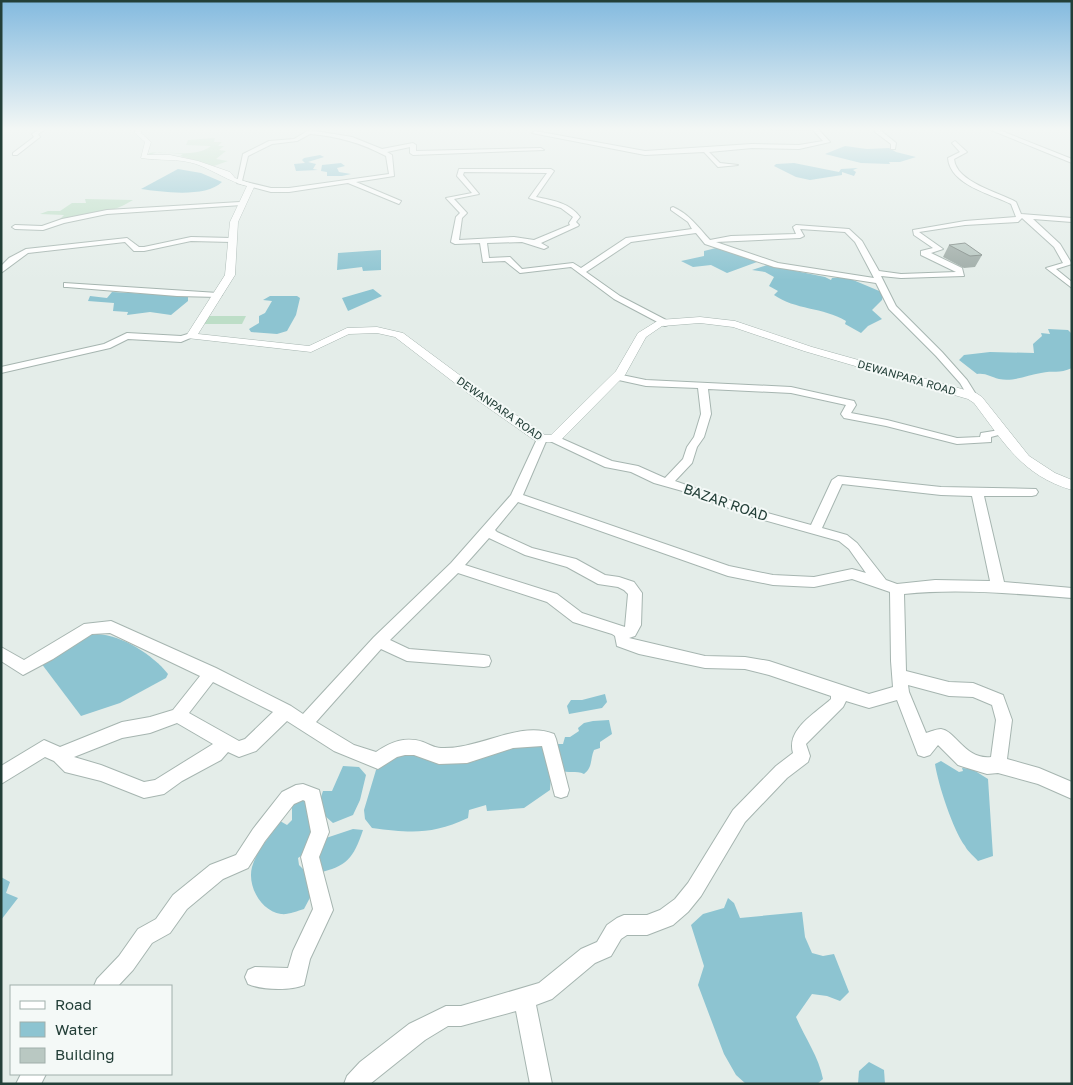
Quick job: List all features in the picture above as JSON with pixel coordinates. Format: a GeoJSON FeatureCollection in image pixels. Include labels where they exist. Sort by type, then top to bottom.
{"type":"FeatureCollection","features":[{"type":"Feature","properties":{"kind":"street"},"geometry":{"type":"LineString","coordinates":[[231,179],[271,190],[289,190],[363,179]]}},
{"type":"Feature","properties":{"kind":"street"},"geometry":{"type":"LineString","coordinates":[[464,179],[476,194],[449,198],[464,213],[459,218],[455,242],[524,238],[544,247]]}},
{"type":"Feature","properties":{"kind":"street"},"geometry":{"type":"LineString","coordinates":[[536,242],[576,226],[572,223],[577,217],[574,212],[550,202],[532,198],[546,179]]}},
{"type":"Feature","properties":{"kind":"street"},"geometry":{"type":"LineString","coordinates":[[966,179],[984,191],[1014,203],[1023,217],[1063,255],[1068,264],[1050,268],[1072,286]]}},
{"type":"Feature","properties":{"kind":"street"},"geometry":{"type":"LineString","coordinates":[[352,180],[348,182],[398,202]]}},
{"type":"Feature","properties":{"kind":"street"},"geometry":{"type":"LineString","coordinates":[[1,370],[107,346],[127,336],[181,339],[191,336],[218,295],[233,264],[232,240],[240,204],[250,185]]}},
{"type":"Feature","properties":{"kind":"street"},"geometry":{"type":"LineString","coordinates":[[15,226],[42,228],[62,221],[107,212],[240,204]]}},
{"type":"Feature","properties":{"kind":"street"},"geometry":{"type":"LineString","coordinates":[[673,208],[691,221],[696,231],[708,242],[778,265],[878,277],[960,274],[959,270],[924,253],[939,249],[916,234],[915,231],[965,223],[1018,220],[1023,217],[1072,220]]}},
{"type":"Feature","properties":{"kind":"street"},"geometry":{"type":"LineString","coordinates":[[708,242],[726,238],[800,236],[796,228],[847,230],[858,241],[892,307],[958,375],[972,396]]}},
{"type":"Feature","properties":{"kind":"street"},"geometry":{"type":"LineString","coordinates":[[581,272],[629,240],[696,231]]}},
{"type":"Feature","properties":{"kind":"street"},"geometry":{"type":"LineString","coordinates":[[1,271],[12,260],[26,251],[127,240],[137,249],[144,249],[191,239],[232,240]]}},
{"type":"Feature","properties":{"kind":"street"},"geometry":{"type":"LineString","coordinates":[[483,241],[486,260],[506,259],[520,271],[573,265],[624,304],[665,323]]}},
{"type":"Feature","properties":{"kind":"street"},"geometry":{"type":"LineString","coordinates":[[67,285],[218,295]]}},
{"type":"Feature","properties":{"kind":"street","name":"DEWANPARA ROAD"},"geometry":{"type":"LineString","coordinates":[[191,336],[310,349],[347,331],[376,330],[399,335],[477,394],[548,439],[617,377],[642,335],[659,323],[700,320],[735,324],[808,349],[972,396],[978,400],[1024,459],[1050,476],[1072,485]]}},
{"type":"Feature","properties":{"kind":"street"},"geometry":{"type":"LineString","coordinates":[[617,377],[646,383],[791,390],[850,403],[851,405],[846,414],[848,416],[887,422],[918,433],[958,440],[987,440],[986,435],[1002,431]]}},
{"type":"Feature","properties":{"kind":"street"},"geometry":{"type":"LineString","coordinates":[[667,483],[688,460],[692,447],[699,437],[706,414],[703,387]]}},
{"type":"Feature","properties":{"kind":"street"},"geometry":{"type":"LineString","coordinates":[[304,724],[379,641],[456,567],[487,529],[516,498],[548,439]]}},
{"type":"Feature","properties":{"kind":"street","name":"BAZAR ROAD"},"geometry":{"type":"LineString","coordinates":[[548,439],[609,464],[634,469],[667,483],[757,514],[843,538],[853,546],[890,587]]}},
{"type":"Feature","properties":{"kind":"street"},"geometry":{"type":"LineString","coordinates":[[815,530],[838,480],[941,491],[1032,492]]}},
{"type":"Feature","properties":{"kind":"street"},"geometry":{"type":"LineString","coordinates":[[977,492],[998,587]]}},
{"type":"Feature","properties":{"kind":"street"},"geometry":{"type":"LineString","coordinates":[[516,498],[740,575],[773,580],[814,582],[852,574],[890,587],[998,587],[1072,593]]}},
{"type":"Feature","properties":{"kind":"street"},"geometry":{"type":"LineString","coordinates":[[487,529],[493,535],[538,555],[572,563],[602,580],[620,582],[630,586],[635,593],[634,625],[630,632],[622,634]]}},
{"type":"Feature","properties":{"kind":"street"},"geometry":{"type":"LineString","coordinates":[[456,567],[552,598],[578,618],[616,629],[622,634]]}},
{"type":"Feature","properties":{"kind":"street"},"geometry":{"type":"LineString","coordinates":[[890,587],[901,676],[901,692],[924,749],[932,738],[941,737],[964,758],[987,766],[998,765],[1039,776],[1072,791]]}},
{"type":"Feature","properties":{"kind":"street"},"geometry":{"type":"LineString","coordinates":[[1,653],[23,668],[48,655],[89,628],[111,627],[211,673],[286,711],[353,753],[378,761],[393,750],[405,747],[414,747],[439,756],[472,755],[513,740],[537,737],[548,739],[561,790]]}},
{"type":"Feature","properties":{"kind":"street"},"geometry":{"type":"LineString","coordinates":[[622,634],[622,642],[639,648],[705,662],[745,663],[769,668],[869,701],[901,692]]}},
{"type":"Feature","properties":{"kind":"street"},"geometry":{"type":"LineString","coordinates":[[379,641],[407,655],[484,661]]}},
{"type":"Feature","properties":{"kind":"street"},"geometry":{"type":"LineString","coordinates":[[60,755],[122,730],[150,725],[178,715],[211,673]]}},
{"type":"Feature","properties":{"kind":"street"},"geometry":{"type":"LineString","coordinates":[[901,676],[948,689],[973,690],[998,700],[1004,720],[998,765]]}},
{"type":"Feature","properties":{"kind":"street"},"geometry":{"type":"LineString","coordinates":[[355,1084],[368,1070],[417,1032],[446,1016],[461,1016],[544,992],[588,956],[604,949],[614,932],[624,925],[639,927],[664,918],[683,906],[739,816],[782,769],[802,756],[798,743],[808,727],[824,716],[838,702],[839,692]]}},
{"type":"Feature","properties":{"kind":"street"},"geometry":{"type":"LineString","coordinates":[[178,715],[240,749],[250,745],[286,711]]}},
{"type":"Feature","properties":{"kind":"street"},"geometry":{"type":"LineString","coordinates":[[1,776],[44,748],[60,755],[70,766],[101,773],[144,790],[158,788],[215,754],[226,743]]}},
{"type":"Feature","properties":{"kind":"street"},"geometry":{"type":"LineString","coordinates":[[105,985],[126,963],[145,936],[163,926],[180,902],[217,872],[242,862],[254,847],[259,834],[288,798],[296,793],[308,793],[313,796],[320,832],[310,857],[322,910],[300,958],[297,978],[255,977]]}},
{"type":"Feature","properties":{"kind":"street"},"geometry":{"type":"LineString","coordinates":[[524,998],[541,1084]]}},
{"type":"Feature","properties":{"kind":"green space"},"geometry":{"type":"Polygon","coordinates":[[[85,199],[133,200],[123,206],[104,212],[59,220],[64,215],[40,214],[48,211],[60,211],[72,203],[86,203],[85,199]]]}},
{"type":"Feature","properties":{"kind":"green space"},"geometry":{"type":"Polygon","coordinates":[[[208,316],[246,316],[242,324],[203,324],[208,316]]]}},
{"type":"Feature","properties":{"kind":"water"},"geometry":{"type":"Polygon","coordinates":[[[160,179],[214,179],[222,182],[215,187],[195,192],[183,193],[141,189],[160,179]]]}},
{"type":"Feature","properties":{"kind":"water"},"geometry":{"type":"Polygon","coordinates":[[[720,247],[757,262],[727,273],[711,265],[693,267],[681,261],[704,256],[704,251],[720,247]]]}},
{"type":"Feature","properties":{"kind":"water"},"geometry":{"type":"Polygon","coordinates":[[[381,250],[381,270],[363,271],[362,267],[337,270],[338,253],[381,250]]]}},
{"type":"Feature","properties":{"kind":"water"},"geometry":{"type":"Polygon","coordinates":[[[767,265],[825,277],[831,280],[832,278],[846,277],[884,293],[882,300],[872,310],[882,319],[868,326],[861,333],[845,324],[846,321],[837,316],[782,300],[774,295],[778,291],[769,286],[774,277],[765,272],[752,270],[767,265]]]}},
{"type":"Feature","properties":{"kind":"water"},"geometry":{"type":"Polygon","coordinates":[[[373,289],[382,296],[348,311],[342,298],[373,289]]]}},
{"type":"Feature","properties":{"kind":"water"},"geometry":{"type":"Polygon","coordinates":[[[112,292],[188,296],[188,301],[171,315],[150,312],[127,315],[128,312],[113,311],[114,303],[88,301],[90,296],[107,298],[112,292]]]}},
{"type":"Feature","properties":{"kind":"water"},"geometry":{"type":"Polygon","coordinates":[[[270,296],[297,296],[300,298],[296,315],[287,331],[277,334],[251,332],[249,329],[259,323],[259,316],[265,313],[272,301],[263,300],[270,296]]]}},
{"type":"Feature","properties":{"kind":"water"},"geometry":{"type":"Polygon","coordinates":[[[1048,329],[1068,330],[1072,334],[1072,368],[1005,380],[977,374],[959,360],[964,355],[990,352],[1034,353],[1033,344],[1042,336],[1041,333],[1050,334],[1048,329]]]}},
{"type":"Feature","properties":{"kind":"water"},"geometry":{"type":"Polygon","coordinates":[[[97,634],[117,638],[136,647],[146,653],[168,674],[166,678],[120,703],[81,716],[41,663],[84,636],[97,634]]]}},
{"type":"Feature","properties":{"kind":"water"},"geometry":{"type":"Polygon","coordinates":[[[605,694],[607,702],[602,708],[569,714],[567,706],[571,700],[582,700],[605,694]]]}},
{"type":"Feature","properties":{"kind":"water"},"geometry":{"type":"Polygon","coordinates":[[[609,720],[612,734],[600,742],[600,748],[594,750],[587,771],[584,774],[560,770],[556,744],[563,744],[565,737],[570,737],[579,731],[578,728],[584,723],[609,720]]]}},
{"type":"Feature","properties":{"kind":"water"},"geometry":{"type":"Polygon","coordinates":[[[536,743],[547,747],[552,762],[550,790],[524,808],[487,811],[486,805],[469,810],[468,818],[455,824],[432,830],[410,832],[372,828],[365,819],[364,810],[376,770],[381,763],[399,753],[473,762],[493,751],[536,743]]]}},
{"type":"Feature","properties":{"kind":"water"},"geometry":{"type":"Polygon","coordinates":[[[941,761],[959,772],[963,771],[962,768],[972,769],[988,779],[993,856],[978,861],[960,839],[943,795],[937,773],[935,764],[941,761]]]}},
{"type":"Feature","properties":{"kind":"water"},"geometry":{"type":"Polygon","coordinates":[[[343,766],[359,767],[366,775],[360,800],[353,815],[333,823],[317,809],[323,791],[332,791],[343,766]]]}},
{"type":"Feature","properties":{"kind":"water"},"geometry":{"type":"Polygon","coordinates":[[[299,799],[306,800],[317,822],[304,854],[298,858],[299,865],[307,873],[314,890],[304,909],[281,914],[267,908],[257,896],[252,882],[252,867],[261,848],[280,821],[287,825],[292,820],[292,806],[299,799]]]}},
{"type":"Feature","properties":{"kind":"water"},"geometry":{"type":"Polygon","coordinates":[[[353,829],[363,830],[352,855],[342,864],[318,873],[319,854],[326,838],[353,829]]]}},
{"type":"Feature","properties":{"kind":"water"},"geometry":{"type":"Polygon","coordinates":[[[1,877],[10,882],[6,893],[18,898],[1,920],[1,877]]]}},
{"type":"Feature","properties":{"kind":"water"},"geometry":{"type":"Polygon","coordinates":[[[728,898],[734,903],[740,918],[802,912],[805,937],[812,953],[823,956],[834,954],[849,992],[840,1001],[827,996],[812,994],[796,1017],[821,1071],[823,1079],[817,1084],[746,1084],[736,1075],[724,1054],[698,985],[704,966],[691,925],[703,914],[724,908],[728,898]]]}},
{"type":"Feature","properties":{"kind":"water"},"geometry":{"type":"Polygon","coordinates":[[[869,1062],[884,1070],[885,1084],[858,1084],[859,1071],[869,1062]]]}},
{"type":"Feature","properties":{"kind":"building"},"geometry":{"type":"Polygon","coordinates":[[[965,243],[982,255],[970,256],[949,245],[965,243]]]}}]}
